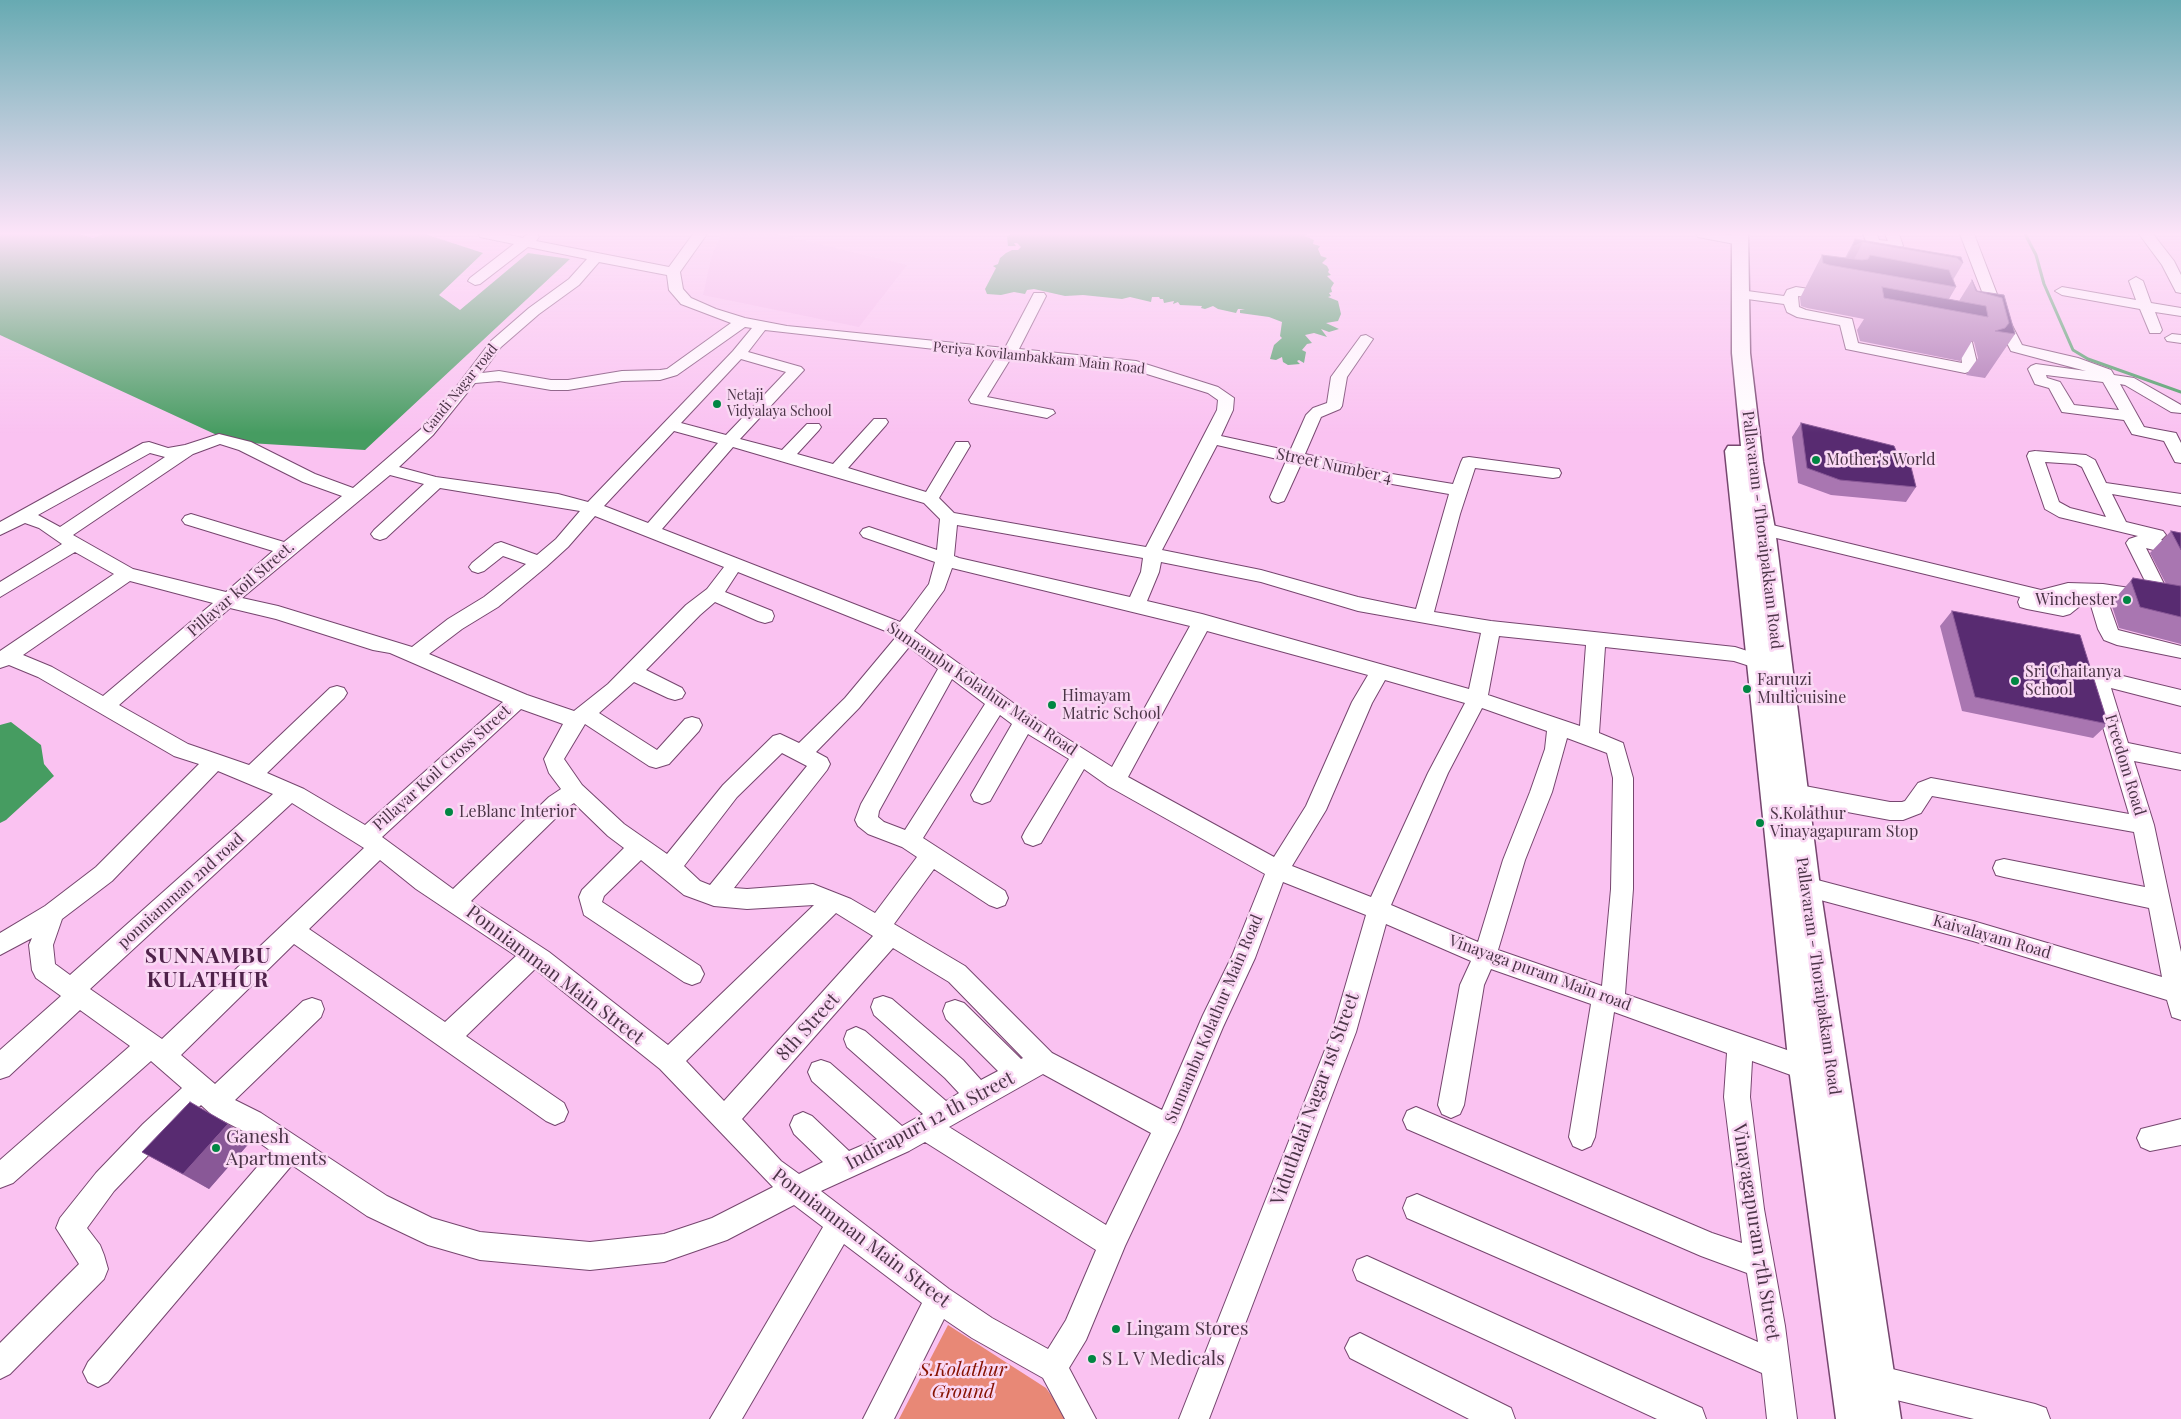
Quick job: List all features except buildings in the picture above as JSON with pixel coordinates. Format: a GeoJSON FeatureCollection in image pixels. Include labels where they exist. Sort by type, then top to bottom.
{"type":"FeatureCollection","features":[{"type":"Feature","properties":{"kind":"main road","name":"Pallavaram - Thoraipakkam Road"},"geometry":{"type":"LineString","coordinates":[[1732,300],[1728,353],[1735,444],[1818,1072],[1855,1419]]}},
{"type":"Feature","properties":{"kind":"main road","name":"Pallavaram - Thoraipakkam Road"},"geometry":{"type":"LineString","coordinates":[[1740,300],[1741,353],[1753,462],[1765,533],[1767,676],[1794,793],[1806,887],[1818,1072],[1882,1419]]}},
{"type":"Feature","properties":{"kind":"street","name":"Gandi Nagar road"},"geometry":{"type":"LineString","coordinates":[[383,473],[427,432],[450,406],[496,344],[549,300]]}},
{"type":"Feature","properties":{"kind":"street"},"geometry":{"type":"LineString","coordinates":[[685,300],[711,312],[752,324]]}},
{"type":"Feature","properties":{"kind":"street"},"geometry":{"type":"LineString","coordinates":[[413,656],[454,624],[491,602],[562,542],[738,354],[752,324],[750,316],[707,300]]}},
{"type":"Feature","properties":{"kind":"street"},"geometry":{"type":"LineString","coordinates":[[1037,300],[1008,353],[977,400],[1047,413]]}},
{"type":"Feature","properties":{"kind":"street"},"geometry":{"type":"LineString","coordinates":[[1784,300],[1790,301],[1792,309],[1802,314],[1866,326]]}},
{"type":"Feature","properties":{"kind":"street"},"geometry":{"type":"LineString","coordinates":[[1993,300],[2016,348],[2089,365],[2102,370],[2104,377],[2132,413],[2138,431],[2176,438],[2181,458]]}},
{"type":"Feature","properties":{"kind":"street"},"geometry":{"type":"LineString","coordinates":[[2114,300],[2181,312]]}},
{"type":"Feature","properties":{"kind":"street"},"geometry":{"type":"LineString","coordinates":[[2144,300],[2155,330]]}},
{"type":"Feature","properties":{"kind":"street"},"geometry":{"type":"LineString","coordinates":[[1847,322],[1851,346],[1965,368],[1970,367],[1967,345],[1936,334]]}},
{"type":"Feature","properties":{"kind":"street"},"geometry":{"type":"LineString","coordinates":[[470,379],[499,376],[551,385],[568,385],[622,376],[660,375],[672,372],[752,324]]}},
{"type":"Feature","properties":{"kind":"street","name":"Periya Kovilambakkam Main Road"},"geometry":{"type":"LineString","coordinates":[[752,324],[850,337],[1136,366],[1213,390],[1226,398],[1225,410],[1212,439],[1172,511],[1151,555],[1150,572],[1136,605]]}},
{"type":"Feature","properties":{"kind":"street"},"geometry":{"type":"LineString","coordinates":[[1278,497],[1314,415],[1319,411],[1334,406],[1339,377],[1366,339]]}},
{"type":"Feature","properties":{"kind":"street"},"geometry":{"type":"LineString","coordinates":[[651,532],[729,441],[796,370],[738,354]]}},
{"type":"Feature","properties":{"kind":"street"},"geometry":{"type":"LineString","coordinates":[[2132,413],[2068,409],[2055,385],[2043,383],[2035,371],[2040,369],[2135,383],[2177,408]]}},
{"type":"Feature","properties":{"kind":"street"},"geometry":{"type":"LineString","coordinates":[[837,470],[880,422]]}},
{"type":"Feature","properties":{"kind":"street"},"geometry":{"type":"LineString","coordinates":[[670,425],[837,470],[930,499],[949,518],[1067,538],[1223,568],[1358,604],[1423,617],[1491,628],[1735,654],[1767,676]]}},
{"type":"Feature","properties":{"kind":"street"},"geometry":{"type":"LineString","coordinates":[[786,456],[813,427]]}},
{"type":"Feature","properties":{"kind":"street","name":"Street Number 4"},"geometry":{"type":"LineString","coordinates":[[1212,439],[1294,458],[1458,490]]}},
{"type":"Feature","properties":{"kind":"street"},"geometry":{"type":"LineString","coordinates":[[0,529],[149,447],[167,453],[187,450],[219,440],[245,446],[309,478],[355,494]]}},
{"type":"Feature","properties":{"kind":"street"},"geometry":{"type":"LineString","coordinates":[[930,499],[962,446]]}},
{"type":"Feature","properties":{"kind":"street"},"geometry":{"type":"LineString","coordinates":[[60,535],[187,450]]}},
{"type":"Feature","properties":{"kind":"street"},"geometry":{"type":"LineString","coordinates":[[2119,526],[2089,464],[2085,461],[2035,456],[2051,505],[2057,510],[2119,526],[2181,540]]}},
{"type":"Feature","properties":{"kind":"street"},"geometry":{"type":"LineString","coordinates":[[1423,617],[1458,490],[1469,462],[1553,473]]}},
{"type":"Feature","properties":{"kind":"street","name":"Sunnambu Kolathur Main Road"},"geometry":{"type":"LineString","coordinates":[[383,473],[558,500],[592,508],[895,626],[1024,722],[1081,756],[1115,780],[1278,870],[1270,886],[1243,958],[1112,1244],[1076,1330],[1053,1368]]}},
{"type":"Feature","properties":{"kind":"street","name":"Pillayar koil Street."},"geometry":{"type":"LineString","coordinates":[[105,706],[287,549],[383,473]]}},
{"type":"Feature","properties":{"kind":"street"},"geometry":{"type":"LineString","coordinates":[[380,534],[436,482]]}},
{"type":"Feature","properties":{"kind":"street"},"geometry":{"type":"LineString","coordinates":[[2100,487],[2181,500]]}},
{"type":"Feature","properties":{"kind":"street"},"geometry":{"type":"LineString","coordinates":[[23,516],[45,524],[60,535],[127,574],[228,599],[373,643],[394,647],[518,700],[580,718],[656,760],[662,758],[692,725]]}},
{"type":"Feature","properties":{"kind":"street"},"geometry":{"type":"LineString","coordinates":[[801,754],[852,704],[905,634],[938,585],[945,560],[949,518]]}},
{"type":"Feature","properties":{"kind":"street"},"geometry":{"type":"LineString","coordinates":[[191,520],[287,549]]}},
{"type":"Feature","properties":{"kind":"street"},"geometry":{"type":"LineString","coordinates":[[869,533],[945,560],[1202,622],[1477,699],[1589,737],[1616,749],[1623,778],[1622,889],[1609,999],[1603,1002],[1582,1137]]}},
{"type":"Feature","properties":{"kind":"street"},"geometry":{"type":"LineString","coordinates":[[1765,533],[2053,608],[2068,607],[2078,597],[2077,590],[2101,591],[2163,600],[2135,543],[2142,541],[2181,551]]}},
{"type":"Feature","properties":{"kind":"street"},"geometry":{"type":"LineString","coordinates":[[0,591],[60,552],[76,544]]}},
{"type":"Feature","properties":{"kind":"street"},"geometry":{"type":"LineString","coordinates":[[478,567],[501,548],[540,562]]}},
{"type":"Feature","properties":{"kind":"street"},"geometry":{"type":"LineString","coordinates":[[734,564],[713,594],[693,610],[632,672],[580,718],[554,759],[556,767],[575,791],[616,830],[670,868],[692,888],[714,896],[747,899],[812,894],[832,902],[885,930],[957,974],[1043,1061],[1167,1127]]}},
{"type":"Feature","properties":{"kind":"street"},"geometry":{"type":"LineString","coordinates":[[4,658],[127,574]]}},
{"type":"Feature","properties":{"kind":"street"},"geometry":{"type":"LineString","coordinates":[[2101,591],[2098,600],[2107,629],[2111,635],[2178,652]]}},
{"type":"Feature","properties":{"kind":"street"},"geometry":{"type":"LineString","coordinates":[[713,594],[765,616]]}},
{"type":"Feature","properties":{"kind":"street"},"geometry":{"type":"LineString","coordinates":[[1115,780],[1202,622]]}},
{"type":"Feature","properties":{"kind":"street","name":"Viduthalai Nagar 1st Street"},"geometry":{"type":"LineString","coordinates":[[1194,1419],[1344,1032],[1378,910],[1438,773],[1477,699],[1491,628]]}},
{"type":"Feature","properties":{"kind":"street"},"geometry":{"type":"LineString","coordinates":[[1589,737],[1596,640]]}},
{"type":"Feature","properties":{"kind":"street","name":"Ponniamman Main Street"},"geometry":{"type":"LineString","coordinates":[[4,658],[45,672],[181,750],[252,775],[290,792],[372,842],[578,987],[669,1061],[772,1170],[840,1224],[939,1299],[982,1328],[1053,1368]]}},
{"type":"Feature","properties":{"kind":"street"},"geometry":{"type":"LineString","coordinates":[[949,666],[869,810],[866,820],[876,828],[910,841],[996,898]]}},
{"type":"Feature","properties":{"kind":"street"},"geometry":{"type":"LineString","coordinates":[[1278,870],[1314,810],[1362,702],[1380,671]]}},
{"type":"Feature","properties":{"kind":"street"},"geometry":{"type":"LineString","coordinates":[[632,672],[675,693]]}},
{"type":"Feature","properties":{"kind":"street","name":"Freedom Road"},"geometry":{"type":"LineString","coordinates":[[2179,1000],[2175,947],[2159,900],[2144,825],[2098,677],[2181,698]]}},
{"type":"Feature","properties":{"kind":"street"},"geometry":{"type":"LineString","coordinates":[[252,775],[337,693]]}},
{"type":"Feature","properties":{"kind":"street","name":"Pillayar Koil Cross Street"},"geometry":{"type":"LineString","coordinates":[[0,1175],[4,1174],[156,1050],[292,930],[372,842],[439,773],[467,745],[518,700]]}},
{"type":"Feature","properties":{"kind":"street"},"geometry":{"type":"LineString","coordinates":[[910,841],[997,702]]}},
{"type":"Feature","properties":{"kind":"street"},"geometry":{"type":"LineString","coordinates":[[982,795],[1024,722]]}},
{"type":"Feature","properties":{"kind":"street"},"geometry":{"type":"LineString","coordinates":[[1451,1105],[1472,985],[1485,956],[1514,860],[1541,792],[1555,749],[1558,726]]}},
{"type":"Feature","properties":{"kind":"street"},"geometry":{"type":"LineString","coordinates":[[670,868],[688,842],[730,791],[780,742],[820,764],[799,793],[714,896]]}},
{"type":"Feature","properties":{"kind":"street"},"geometry":{"type":"LineString","coordinates":[[2121,750],[2181,762]]}},
{"type":"Feature","properties":{"kind":"street"},"geometry":{"type":"LineString","coordinates":[[1033,838],[1081,756]]}},
{"type":"Feature","properties":{"kind":"street"},"geometry":{"type":"LineString","coordinates":[[0,945],[53,913],[104,874],[214,762]]}},
{"type":"Feature","properties":{"kind":"street"},"geometry":{"type":"LineString","coordinates":[[1794,793],[1890,811],[1903,811],[1913,807],[1925,789],[1931,787],[2144,825]]}},
{"type":"Feature","properties":{"kind":"street"},"geometry":{"type":"LineString","coordinates":[[455,901],[557,803],[575,791]]}},
{"type":"Feature","properties":{"kind":"street","name":"ponniamman 2nd road"},"geometry":{"type":"LineString","coordinates":[[0,1067],[76,991],[290,792]]}},
{"type":"Feature","properties":{"kind":"street"},"geometry":{"type":"LineString","coordinates":[[640,847],[596,889],[590,898],[592,908],[692,974]]}},
{"type":"Feature","properties":{"kind":"street","name":"8th Street"},"geometry":{"type":"LineString","coordinates":[[724,1120],[885,930],[932,855]]}},
{"type":"Feature","properties":{"kind":"street"},"geometry":{"type":"LineString","coordinates":[[2004,868],[2159,900]]}},
{"type":"Feature","properties":{"kind":"street","name":"Vinayaga puram Main road"},"geometry":{"type":"LineString","coordinates":[[1278,870],[1485,956],[1818,1072]]}},
{"type":"Feature","properties":{"kind":"street","name":"Kaivalayam Road"},"geometry":{"type":"LineString","coordinates":[[1806,887],[1973,931],[2179,1000]]}},
{"type":"Feature","properties":{"kind":"street"},"geometry":{"type":"LineString","coordinates":[[669,1061],[832,902]]}},
{"type":"Feature","properties":{"kind":"street","name":"Indirapuri 12 th Street"},"geometry":{"type":"LineString","coordinates":[[53,913],[41,945],[44,970],[58,982],[76,991],[156,1050],[207,1095],[252,1122],[288,1148],[377,1206],[428,1232],[480,1246],[527,1252],[590,1256],[664,1248],[717,1230],[798,1191],[823,1176],[900,1142],[978,1096],[1043,1061]]}},
{"type":"Feature","properties":{"kind":"street"},"geometry":{"type":"LineString","coordinates":[[292,930],[556,1112]]}},
{"type":"Feature","properties":{"kind":"street"},"geometry":{"type":"LineString","coordinates":[[447,1037],[533,955]]}},
{"type":"Feature","properties":{"kind":"street"},"geometry":{"type":"LineString","coordinates":[[883,1007],[954,1069],[978,1096]]}},
{"type":"Feature","properties":{"kind":"street"},"geometry":{"type":"LineString","coordinates":[[0,1364],[94,1269],[90,1255],[70,1228],[105,1182],[152,1133],[207,1095],[312,1009]]}},
{"type":"Feature","properties":{"kind":"street"},"geometry":{"type":"LineString","coordinates":[[955,1011],[1018,1074]]}},
{"type":"Feature","properties":{"kind":"street"},"geometry":{"type":"LineString","coordinates":[[856,1039],[935,1121],[1003,1177],[1112,1244]]}},
{"type":"Feature","properties":{"kind":"street","name":"Vinayagapuram 7th Street"},"geometry":{"type":"LineString","coordinates":[[1740,1046],[1737,1097],[1750,1209],[1776,1364],[1782,1419]]}},
{"type":"Feature","properties":{"kind":"street"},"geometry":{"type":"LineString","coordinates":[[821,1072],[900,1142]]}},
{"type":"Feature","properties":{"kind":"street"},"geometry":{"type":"LineString","coordinates":[[1416,1120],[1711,1246],[1760,1263]]}},
{"type":"Feature","properties":{"kind":"street"},"geometry":{"type":"LineString","coordinates":[[803,1125],[847,1167]]}},
{"type":"Feature","properties":{"kind":"street"},"geometry":{"type":"LineString","coordinates":[[2150,1138],[2181,1132]]}},
{"type":"Feature","properties":{"kind":"street"},"geometry":{"type":"LineString","coordinates":[[98,1372],[280,1162],[288,1148]]}},
{"type":"Feature","properties":{"kind":"street"},"geometry":{"type":"LineString","coordinates":[[1417,1208],[1776,1364]]}},
{"type":"Feature","properties":{"kind":"street"},"geometry":{"type":"LineString","coordinates":[[725,1419],[840,1224]]}},
{"type":"Feature","properties":{"kind":"street"},"geometry":{"type":"LineString","coordinates":[[1367,1270],[1691,1419]]}},
{"type":"Feature","properties":{"kind":"street"},"geometry":{"type":"LineString","coordinates":[[878,1419],[939,1299]]}},
{"type":"Feature","properties":{"kind":"street"},"geometry":{"type":"LineString","coordinates":[[1360,1348],[1500,1419]]}},
{"type":"Feature","properties":{"kind":"street"},"geometry":{"type":"LineString","coordinates":[[1053,1368],[1081,1419]]}},
{"type":"Feature","properties":{"kind":"street"},"geometry":{"type":"LineString","coordinates":[[1876,1380],[2034,1419]]}},
{"type":"Feature","properties":{"kind":"shaded area"},"geometry":{"type":"Polygon","coordinates":[[[0,300],[446,300],[460,310],[472,300],[526,300],[365,450],[232,442],[0,335],[0,300]]]}},
{"type":"Feature","properties":{"kind":"shaded area"},"geometry":{"type":"Polygon","coordinates":[[[728,300],[880,300],[859,327],[728,300]]]}},
{"type":"Feature","properties":{"kind":"shaded area"},"geometry":{"type":"Polygon","coordinates":[[[1163,300],[1336,300],[1338,301],[1341,314],[1338,321],[1326,323],[1339,329],[1329,332],[1321,329],[1327,337],[1314,333],[1305,335],[1312,343],[1307,344],[1302,350],[1306,352],[1304,363],[1299,360],[1297,361],[1300,364],[1288,365],[1283,362],[1282,357],[1276,360],[1270,359],[1274,345],[1282,338],[1280,336],[1282,322],[1269,317],[1240,313],[1240,310],[1245,309],[1238,309],[1236,313],[1213,306],[1205,309],[1201,308],[1202,306],[1180,305],[1178,302],[1173,304],[1174,301],[1164,303],[1163,300]]]}},
{"type":"Feature","properties":{"kind":"shaded area"},"geometry":{"type":"Polygon","coordinates":[[[11,722],[41,745],[44,764],[54,776],[6,820],[0,823],[0,725],[11,722]]]}},
{"type":"Feature","properties":{"kind":"green space","name":"S.Kolathur Ground"},"geometry":{"type":"Polygon","coordinates":[[[948,1325],[1046,1388],[1068,1419],[899,1419],[948,1325]]]}},
{"type":"Feature","properties":{"kind":"waterway"},"geometry":{"type":"LineString","coordinates":[[2051,300],[2073,350],[2088,359],[2181,392]]}},
{"type":"Feature","properties":{"kind":"place","name":"Netaji Vidyalaya School"},"geometry":{"type":"Point","coordinates":[717,404]}},
{"type":"Feature","properties":{"kind":"place","name":"Mother's World"},"geometry":{"type":"Point","coordinates":[1816,460]}},
{"type":"Feature","properties":{"kind":"place","name":"Winchester"},"geometry":{"type":"Point","coordinates":[2127,600]}},
{"type":"Feature","properties":{"kind":"place","name":"Sri Chaitanya School"},"geometry":{"type":"Point","coordinates":[2015,681]}},
{"type":"Feature","properties":{"kind":"place","name":"Faruuzi Multicuisine"},"geometry":{"type":"Point","coordinates":[1747,689]}},
{"type":"Feature","properties":{"kind":"place","name":"Himayam Matric School"},"geometry":{"type":"Point","coordinates":[1052,705]}},
{"type":"Feature","properties":{"kind":"place","name":"LeBlanc Interior"},"geometry":{"type":"Point","coordinates":[449,812]}},
{"type":"Feature","properties":{"kind":"place","name":"S.Kolathur Vinayagapuram Stop"},"geometry":{"type":"Point","coordinates":[1760,823]}},
{"type":"Feature","properties":{"kind":"place","name":"Ganesh Apartments"},"geometry":{"type":"Point","coordinates":[216,1148]}},
{"type":"Feature","properties":{"kind":"place","name":"Lingam Stores"},"geometry":{"type":"Point","coordinates":[1116,1329]}},
{"type":"Feature","properties":{"kind":"place","name":"S L V Medicals"},"geometry":{"type":"Point","coordinates":[1092,1359]}},
{"type":"Feature","properties":{"kind":"district","name":"SUNNAMBU KULATHUR"},"geometry":{"type":"Point","coordinates":[208,968]}}]}
